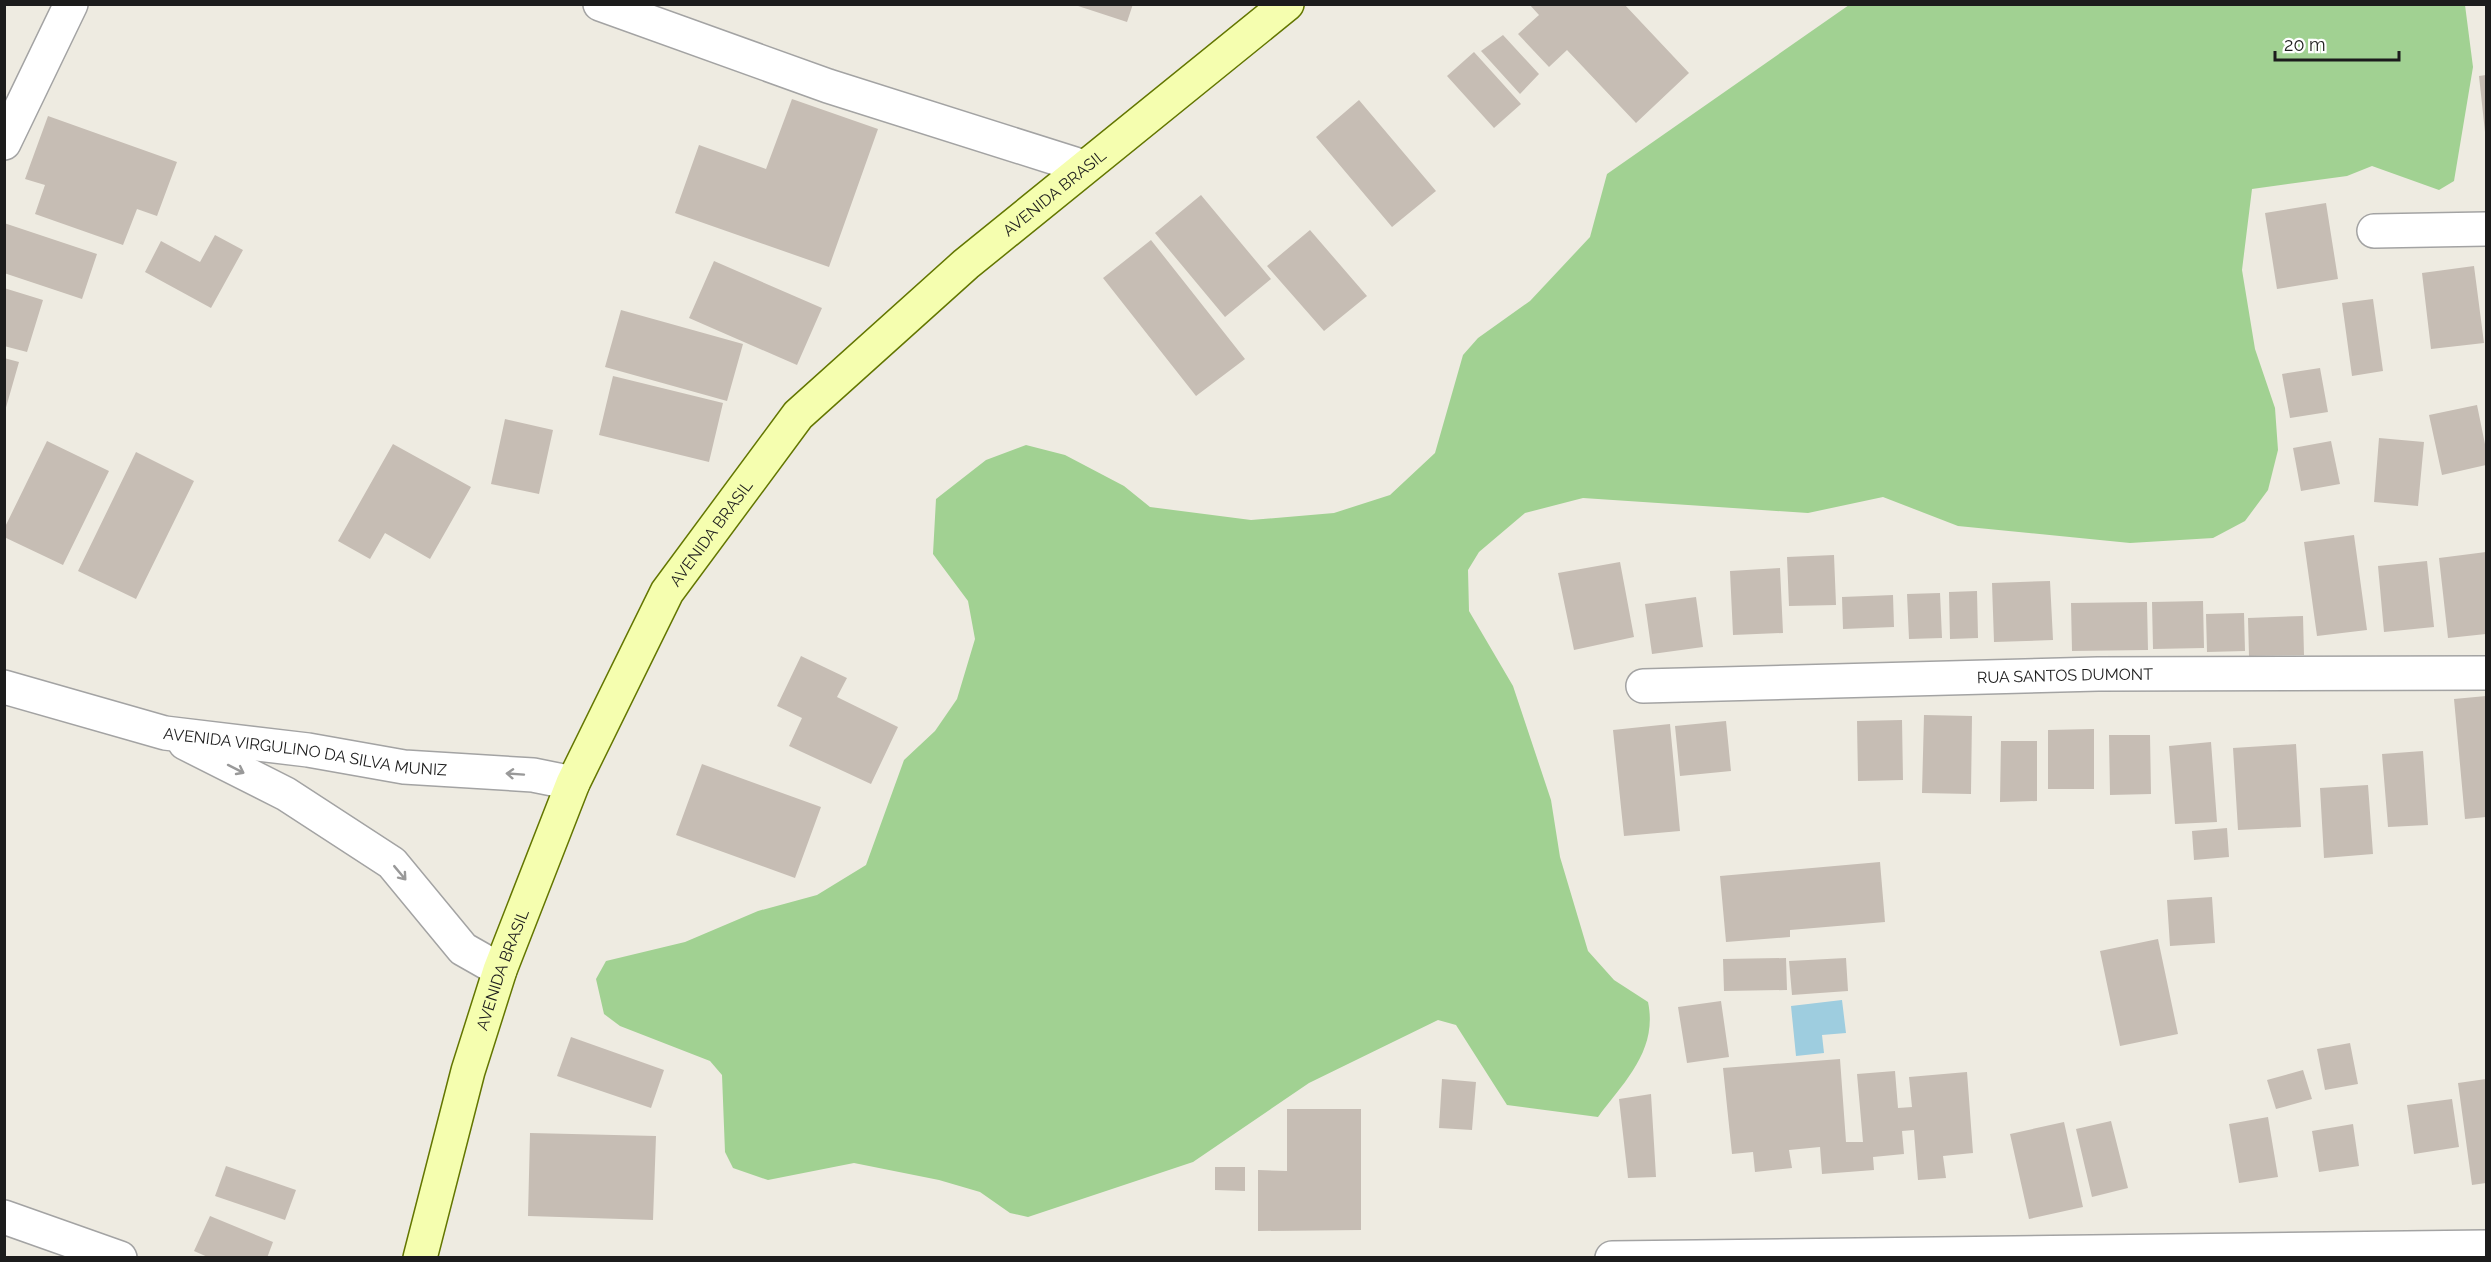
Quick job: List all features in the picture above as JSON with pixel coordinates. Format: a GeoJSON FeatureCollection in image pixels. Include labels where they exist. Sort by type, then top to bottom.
{"type":"FeatureCollection","features":[{"type":"Feature","properties":{"kind":"street"},"geometry":{"type":"LineString","coordinates":[[4,143],[71,4]]}},
{"type":"Feature","properties":{"kind":"street"},"geometry":{"type":"LineString","coordinates":[[600,4],[828,86],[1084,167]]}},
{"type":"Feature","properties":{"kind":"street","name":"AVENIDA BRASIL"},"geometry":{"type":"LineString","coordinates":[[420,1257],[468,1071],[500,970],[573,783],[667,592],[798,414],[966,264],[1287,4]]}},
{"type":"Feature","properties":{"kind":"street"},"geometry":{"type":"LineString","coordinates":[[2374,231],[2487,229]]}},
{"type":"Feature","properties":{"kind":"street","name":"RUA SANTOS DUMONT"},"geometry":{"type":"LineString","coordinates":[[1643,686],[2098,674],[2487,673]]}},
{"type":"Feature","properties":{"kind":"street"},"geometry":{"type":"LineString","coordinates":[[4,687],[165,733]]}},
{"type":"Feature","properties":{"kind":"street","name":"AVENIDA VIRGULINO DA SILVA MUNIZ"},"geometry":{"type":"LineString","coordinates":[[165,733],[308,750],[404,767],[533,775],[573,783]]}},
{"type":"Feature","properties":{"kind":"street","name":"AVENIDA VIRGULINO DA SILVA MUNIZ"},"geometry":{"type":"LineString","coordinates":[[165,733],[286,794],[392,863],[463,949],[500,970]]}},
{"type":"Feature","properties":{"kind":"street"},"geometry":{"type":"LineString","coordinates":[[4,1217],[120,1257]]}},
{"type":"Feature","properties":{"kind":"street"},"geometry":{"type":"LineString","coordinates":[[1612,1257],[2487,1246]]}},
{"type":"Feature","properties":{"kind":"green space"},"geometry":{"type":"Polygon","coordinates":[[[1849,5],[2465,5],[2473,67],[2454,181],[2439,190],[2372,166],[2347,176],[2252,189],[2242,270],[2255,349],[2275,408],[2278,450],[2268,490],[2245,521],[2213,538],[2130,543],[1958,526],[1883,497],[1808,513],[1583,498],[1525,513],[1479,552],[1468,570],[1469,611],[1513,686],[1551,800],[1560,857],[1588,951],[1614,980],[1648,1002],[1650,1019],[1644,1050],[1637,1064],[1598,1117],[1507,1105],[1456,1025],[1438,1020],[1309,1083],[1193,1162],[1028,1217],[1010,1213],[980,1192],[939,1180],[854,1163],[768,1180],[733,1168],[725,1152],[722,1075],[710,1061],[620,1026],[604,1014],[596,979],[606,961],[685,942],[758,911],[817,895],[866,865],[904,760],[935,731],[957,699],[975,639],[968,601],[933,554],[936,499],[986,460],[1026,445],[1065,455],[1124,486],[1150,507],[1251,520],[1334,513],[1390,495],[1435,453],[1463,355],[1478,338],[1530,301],[1590,237],[1607,174],[1849,5]]]}},
{"type":"Feature","properties":{"kind":"water"},"geometry":{"type":"Polygon","coordinates":[[[1842,1000],[1846,1033],[1822,1035],[1824,1053],[1796,1056],[1791,1006],[1842,1000]]]}},
{"type":"Feature","properties":{"kind":"building"},"geometry":{"type":"Polygon","coordinates":[[[1072,4],[1133,4],[1127,22],[1072,4]]]}},
{"type":"Feature","properties":{"kind":"building"},"geometry":{"type":"Polygon","coordinates":[[[1529,4],[1624,4],[1689,73],[1636,123],[1567,50],[1549,67],[1518,34],[1539,15],[1529,4]]]}},
{"type":"Feature","properties":{"kind":"building"},"geometry":{"type":"Polygon","coordinates":[[[1503,35],[1539,74],[1520,94],[1481,51],[1503,35]]]}},
{"type":"Feature","properties":{"kind":"building"},"geometry":{"type":"Polygon","coordinates":[[[1474,52],[1521,104],[1494,128],[1447,76],[1474,52]]]}},
{"type":"Feature","properties":{"kind":"building"},"geometry":{"type":"Polygon","coordinates":[[[2486,75],[2486,132],[2485,132],[2479,76],[2486,75]]]}},
{"type":"Feature","properties":{"kind":"building"},"geometry":{"type":"Polygon","coordinates":[[[792,99],[878,129],[829,267],[675,213],[699,145],[766,169],[792,99]]]}},
{"type":"Feature","properties":{"kind":"building"},"geometry":{"type":"Polygon","coordinates":[[[1359,100],[1436,191],[1392,227],[1316,137],[1359,100]]]}},
{"type":"Feature","properties":{"kind":"building"},"geometry":{"type":"Polygon","coordinates":[[[48,116],[177,162],[157,216],[137,209],[123,245],[35,214],[45,185],[25,179],[48,116]]]}},
{"type":"Feature","properties":{"kind":"building"},"geometry":{"type":"Polygon","coordinates":[[[1201,195],[1271,279],[1225,317],[1155,233],[1201,195]]]}},
{"type":"Feature","properties":{"kind":"building"},"geometry":{"type":"Polygon","coordinates":[[[2326,203],[2338,279],[2277,289],[2265,213],[2326,203]]]}},
{"type":"Feature","properties":{"kind":"building"},"geometry":{"type":"Polygon","coordinates":[[[4,223],[97,254],[82,299],[4,273],[4,223]]]}},
{"type":"Feature","properties":{"kind":"building"},"geometry":{"type":"Polygon","coordinates":[[[1310,230],[1367,296],[1324,331],[1267,266],[1310,230]]]}},
{"type":"Feature","properties":{"kind":"building"},"geometry":{"type":"Polygon","coordinates":[[[215,235],[243,250],[211,308],[145,272],[161,241],[200,262],[215,235]]]}},
{"type":"Feature","properties":{"kind":"building"},"geometry":{"type":"Polygon","coordinates":[[[1151,240],[1245,359],[1196,396],[1103,278],[1151,240]]]}},
{"type":"Feature","properties":{"kind":"building"},"geometry":{"type":"Polygon","coordinates":[[[714,261],[822,308],[797,365],[689,318],[714,261]]]}},
{"type":"Feature","properties":{"kind":"building"},"geometry":{"type":"Polygon","coordinates":[[[2474,266],[2484,343],[2431,349],[2422,273],[2474,266]]]}},
{"type":"Feature","properties":{"kind":"building"},"geometry":{"type":"Polygon","coordinates":[[[4,288],[43,300],[27,352],[4,346],[4,288]]]}},
{"type":"Feature","properties":{"kind":"building"},"geometry":{"type":"Polygon","coordinates":[[[2373,299],[2383,371],[2352,376],[2342,303],[2373,299]]]}},
{"type":"Feature","properties":{"kind":"building"},"geometry":{"type":"Polygon","coordinates":[[[621,310],[743,344],[727,401],[605,367],[621,310]]]}},
{"type":"Feature","properties":{"kind":"building"},"geometry":{"type":"Polygon","coordinates":[[[4,358],[19,362],[5,411],[4,411],[4,358]]]}},
{"type":"Feature","properties":{"kind":"building"},"geometry":{"type":"Polygon","coordinates":[[[2320,368],[2328,412],[2290,418],[2282,374],[2320,368]]]}},
{"type":"Feature","properties":{"kind":"building"},"geometry":{"type":"Polygon","coordinates":[[[613,376],[723,403],[709,462],[599,435],[613,376]]]}},
{"type":"Feature","properties":{"kind":"building"},"geometry":{"type":"Polygon","coordinates":[[[2477,405],[2486,449],[2486,465],[2442,475],[2429,415],[2477,405]]]}},
{"type":"Feature","properties":{"kind":"building"},"geometry":{"type":"Polygon","coordinates":[[[505,419],[553,430],[539,494],[491,484],[505,419]]]}},
{"type":"Feature","properties":{"kind":"building"},"geometry":{"type":"Polygon","coordinates":[[[2379,438],[2424,442],[2418,506],[2374,502],[2379,438]]]}},
{"type":"Feature","properties":{"kind":"building"},"geometry":{"type":"Polygon","coordinates":[[[47,441],[109,471],[63,565],[4,537],[4,529],[47,441]]]}},
{"type":"Feature","properties":{"kind":"building"},"geometry":{"type":"Polygon","coordinates":[[[2331,441],[2340,484],[2301,491],[2293,448],[2331,441]]]}},
{"type":"Feature","properties":{"kind":"building"},"geometry":{"type":"Polygon","coordinates":[[[393,444],[471,487],[430,559],[385,533],[370,559],[338,541],[393,444]]]}},
{"type":"Feature","properties":{"kind":"building"},"geometry":{"type":"Polygon","coordinates":[[[136,452],[194,481],[136,599],[78,571],[136,452]]]}},
{"type":"Feature","properties":{"kind":"building"},"geometry":{"type":"Polygon","coordinates":[[[2354,535],[2367,630],[2317,636],[2304,542],[2354,535]]]}},
{"type":"Feature","properties":{"kind":"building"},"geometry":{"type":"Polygon","coordinates":[[[2486,552],[2486,634],[2448,638],[2439,558],[2486,552]]]}},
{"type":"Feature","properties":{"kind":"building"},"geometry":{"type":"Polygon","coordinates":[[[1834,555],[1836,605],[1789,606],[1787,557],[1834,555]]]}},
{"type":"Feature","properties":{"kind":"building"},"geometry":{"type":"Polygon","coordinates":[[[2427,561],[2434,627],[2384,632],[2378,566],[2427,561]]]}},
{"type":"Feature","properties":{"kind":"building"},"geometry":{"type":"Polygon","coordinates":[[[1620,562],[1634,637],[1574,650],[1558,573],[1620,562]]]}},
{"type":"Feature","properties":{"kind":"building"},"geometry":{"type":"Polygon","coordinates":[[[1780,568],[1783,633],[1733,635],[1730,571],[1780,568]]]}},
{"type":"Feature","properties":{"kind":"building"},"geometry":{"type":"Polygon","coordinates":[[[2050,581],[2053,640],[1994,642],[1992,583],[2050,581]]]}},
{"type":"Feature","properties":{"kind":"building"},"geometry":{"type":"Polygon","coordinates":[[[1977,591],[1978,638],[1950,639],[1949,592],[1977,591]]]}},
{"type":"Feature","properties":{"kind":"building"},"geometry":{"type":"Polygon","coordinates":[[[1940,593],[1942,638],[1909,639],[1907,594],[1940,593]]]}},
{"type":"Feature","properties":{"kind":"building"},"geometry":{"type":"Polygon","coordinates":[[[1893,595],[1894,627],[1843,629],[1842,597],[1893,595]]]}},
{"type":"Feature","properties":{"kind":"building"},"geometry":{"type":"Polygon","coordinates":[[[1696,597],[1703,647],[1652,654],[1645,604],[1696,597]]]}},
{"type":"Feature","properties":{"kind":"building"},"geometry":{"type":"Polygon","coordinates":[[[2203,601],[2204,648],[2153,649],[2152,602],[2203,601]]]}},
{"type":"Feature","properties":{"kind":"building"},"geometry":{"type":"Polygon","coordinates":[[[2147,602],[2148,650],[2072,651],[2071,603],[2147,602]]]}},
{"type":"Feature","properties":{"kind":"building"},"geometry":{"type":"Polygon","coordinates":[[[2244,613],[2245,651],[2207,652],[2206,614],[2244,613]]]}},
{"type":"Feature","properties":{"kind":"building"},"geometry":{"type":"Polygon","coordinates":[[[2303,616],[2304,655],[2249,656],[2248,618],[2303,616]]]}},
{"type":"Feature","properties":{"kind":"building"},"geometry":{"type":"Polygon","coordinates":[[[801,656],[847,678],[837,697],[898,727],[871,784],[789,746],[802,718],[777,706],[801,656]]]}},
{"type":"Feature","properties":{"kind":"building"},"geometry":{"type":"Polygon","coordinates":[[[2486,696],[2486,817],[2465,819],[2454,699],[2486,696]]]}},
{"type":"Feature","properties":{"kind":"building"},"geometry":{"type":"Polygon","coordinates":[[[1924,715],[1972,716],[1971,794],[1922,793],[1924,715]]]}},
{"type":"Feature","properties":{"kind":"building"},"geometry":{"type":"Polygon","coordinates":[[[1902,720],[1903,780],[1858,781],[1857,721],[1902,720]]]}},
{"type":"Feature","properties":{"kind":"building"},"geometry":{"type":"Polygon","coordinates":[[[1726,721],[1731,771],[1680,776],[1675,726],[1726,721]]]}},
{"type":"Feature","properties":{"kind":"building"},"geometry":{"type":"Polygon","coordinates":[[[1670,724],[1680,831],[1624,836],[1613,730],[1670,724]]]}},
{"type":"Feature","properties":{"kind":"building"},"geometry":{"type":"Polygon","coordinates":[[[2094,729],[2094,789],[2048,789],[2048,730],[2094,729]]]}},
{"type":"Feature","properties":{"kind":"building"},"geometry":{"type":"Polygon","coordinates":[[[2109,735],[2150,735],[2151,794],[2110,795],[2109,735]]]}},
{"type":"Feature","properties":{"kind":"building"},"geometry":{"type":"Polygon","coordinates":[[[2001,741],[2037,741],[2037,801],[2000,802],[2001,741]]]}},
{"type":"Feature","properties":{"kind":"building"},"geometry":{"type":"Polygon","coordinates":[[[2211,742],[2217,822],[2175,824],[2169,746],[2211,742]]]}},
{"type":"Feature","properties":{"kind":"building"},"geometry":{"type":"Polygon","coordinates":[[[2296,744],[2301,827],[2238,830],[2233,748],[2296,744]]]}},
{"type":"Feature","properties":{"kind":"building"},"geometry":{"type":"Polygon","coordinates":[[[2423,751],[2428,825],[2388,827],[2382,754],[2423,751]]]}},
{"type":"Feature","properties":{"kind":"building"},"geometry":{"type":"Polygon","coordinates":[[[702,764],[821,807],[795,878],[676,835],[702,764]]]}},
{"type":"Feature","properties":{"kind":"building"},"geometry":{"type":"Polygon","coordinates":[[[2368,785],[2373,854],[2324,858],[2320,788],[2368,785]]]}},
{"type":"Feature","properties":{"kind":"building"},"geometry":{"type":"Polygon","coordinates":[[[2227,828],[2229,857],[2194,860],[2192,831],[2227,828]]]}},
{"type":"Feature","properties":{"kind":"building"},"geometry":{"type":"Polygon","coordinates":[[[1880,862],[1885,922],[1790,930],[1790,937],[1726,942],[1720,876],[1880,862]]]}},
{"type":"Feature","properties":{"kind":"building"},"geometry":{"type":"Polygon","coordinates":[[[2212,897],[2215,943],[2170,946],[2167,900],[2212,897]]]}},
{"type":"Feature","properties":{"kind":"building"},"geometry":{"type":"Polygon","coordinates":[[[2158,939],[2178,1034],[2120,1046],[2100,951],[2158,939]]]}},
{"type":"Feature","properties":{"kind":"building"},"geometry":{"type":"Polygon","coordinates":[[[1786,958],[1787,990],[1724,991],[1723,959],[1786,958]]]}},
{"type":"Feature","properties":{"kind":"building"},"geometry":{"type":"Polygon","coordinates":[[[1846,958],[1848,991],[1792,995],[1789,961],[1846,958]]]}},
{"type":"Feature","properties":{"kind":"building"},"geometry":{"type":"Polygon","coordinates":[[[1721,1001],[1729,1057],[1687,1063],[1678,1007],[1721,1001]]]}},
{"type":"Feature","properties":{"kind":"building"},"geometry":{"type":"Polygon","coordinates":[[[571,1037],[664,1070],[651,1108],[557,1076],[571,1037]]]}},
{"type":"Feature","properties":{"kind":"building"},"geometry":{"type":"Polygon","coordinates":[[[2350,1043],[2358,1084],[2325,1090],[2317,1049],[2350,1043]]]}},
{"type":"Feature","properties":{"kind":"building"},"geometry":{"type":"Polygon","coordinates":[[[1840,1059],[1846,1142],[1863,1142],[1857,1074],[1895,1071],[1898,1108],[1912,1107],[1909,1077],[1967,1072],[1973,1153],[1943,1156],[1946,1178],[1918,1180],[1914,1130],[1902,1131],[1904,1154],[1873,1157],[1874,1170],[1822,1174],[1820,1147],[1789,1150],[1792,1168],[1755,1172],[1753,1152],[1732,1154],[1723,1068],[1840,1059]]]}},
{"type":"Feature","properties":{"kind":"building"},"geometry":{"type":"Polygon","coordinates":[[[2303,1070],[2312,1099],[2276,1109],[2267,1080],[2303,1070]]]}},
{"type":"Feature","properties":{"kind":"building"},"geometry":{"type":"Polygon","coordinates":[[[1442,1079],[1476,1082],[1472,1130],[1439,1128],[1442,1079]]]}},
{"type":"Feature","properties":{"kind":"building"},"geometry":{"type":"Polygon","coordinates":[[[2486,1079],[2486,1183],[2472,1185],[2458,1083],[2486,1079]]]}},
{"type":"Feature","properties":{"kind":"building"},"geometry":{"type":"Polygon","coordinates":[[[1651,1094],[1656,1177],[1628,1178],[1619,1099],[1651,1094]]]}},
{"type":"Feature","properties":{"kind":"building"},"geometry":{"type":"Polygon","coordinates":[[[2452,1099],[2459,1147],[2414,1154],[2407,1105],[2452,1099]]]}},
{"type":"Feature","properties":{"kind":"building"},"geometry":{"type":"Polygon","coordinates":[[[1287,1109],[1361,1109],[1361,1230],[1258,1231],[1258,1170],[1287,1171],[1287,1109]]]}},
{"type":"Feature","properties":{"kind":"building"},"geometry":{"type":"Polygon","coordinates":[[[2268,1117],[2278,1177],[2239,1183],[2229,1124],[2268,1117]]]}},
{"type":"Feature","properties":{"kind":"building"},"geometry":{"type":"Polygon","coordinates":[[[2111,1121],[2128,1188],[2092,1197],[2076,1129],[2111,1121]]]}},
{"type":"Feature","properties":{"kind":"building"},"geometry":{"type":"Polygon","coordinates":[[[2064,1122],[2083,1207],[2029,1219],[2010,1134],[2064,1122]]]}},
{"type":"Feature","properties":{"kind":"building"},"geometry":{"type":"Polygon","coordinates":[[[2353,1124],[2359,1166],[2319,1172],[2312,1131],[2353,1124]]]}},
{"type":"Feature","properties":{"kind":"building"},"geometry":{"type":"Polygon","coordinates":[[[530,1133],[656,1136],[653,1220],[528,1216],[530,1133]]]}},
{"type":"Feature","properties":{"kind":"building"},"geometry":{"type":"Polygon","coordinates":[[[226,1166],[296,1190],[285,1220],[215,1196],[226,1166]]]}},
{"type":"Feature","properties":{"kind":"building"},"geometry":{"type":"Polygon","coordinates":[[[1215,1167],[1245,1167],[1245,1191],[1215,1190],[1215,1167]]]}},
{"type":"Feature","properties":{"kind":"building"},"geometry":{"type":"Polygon","coordinates":[[[210,1216],[273,1242],[267,1258],[210,1258],[194,1251],[210,1216]]]}}]}
